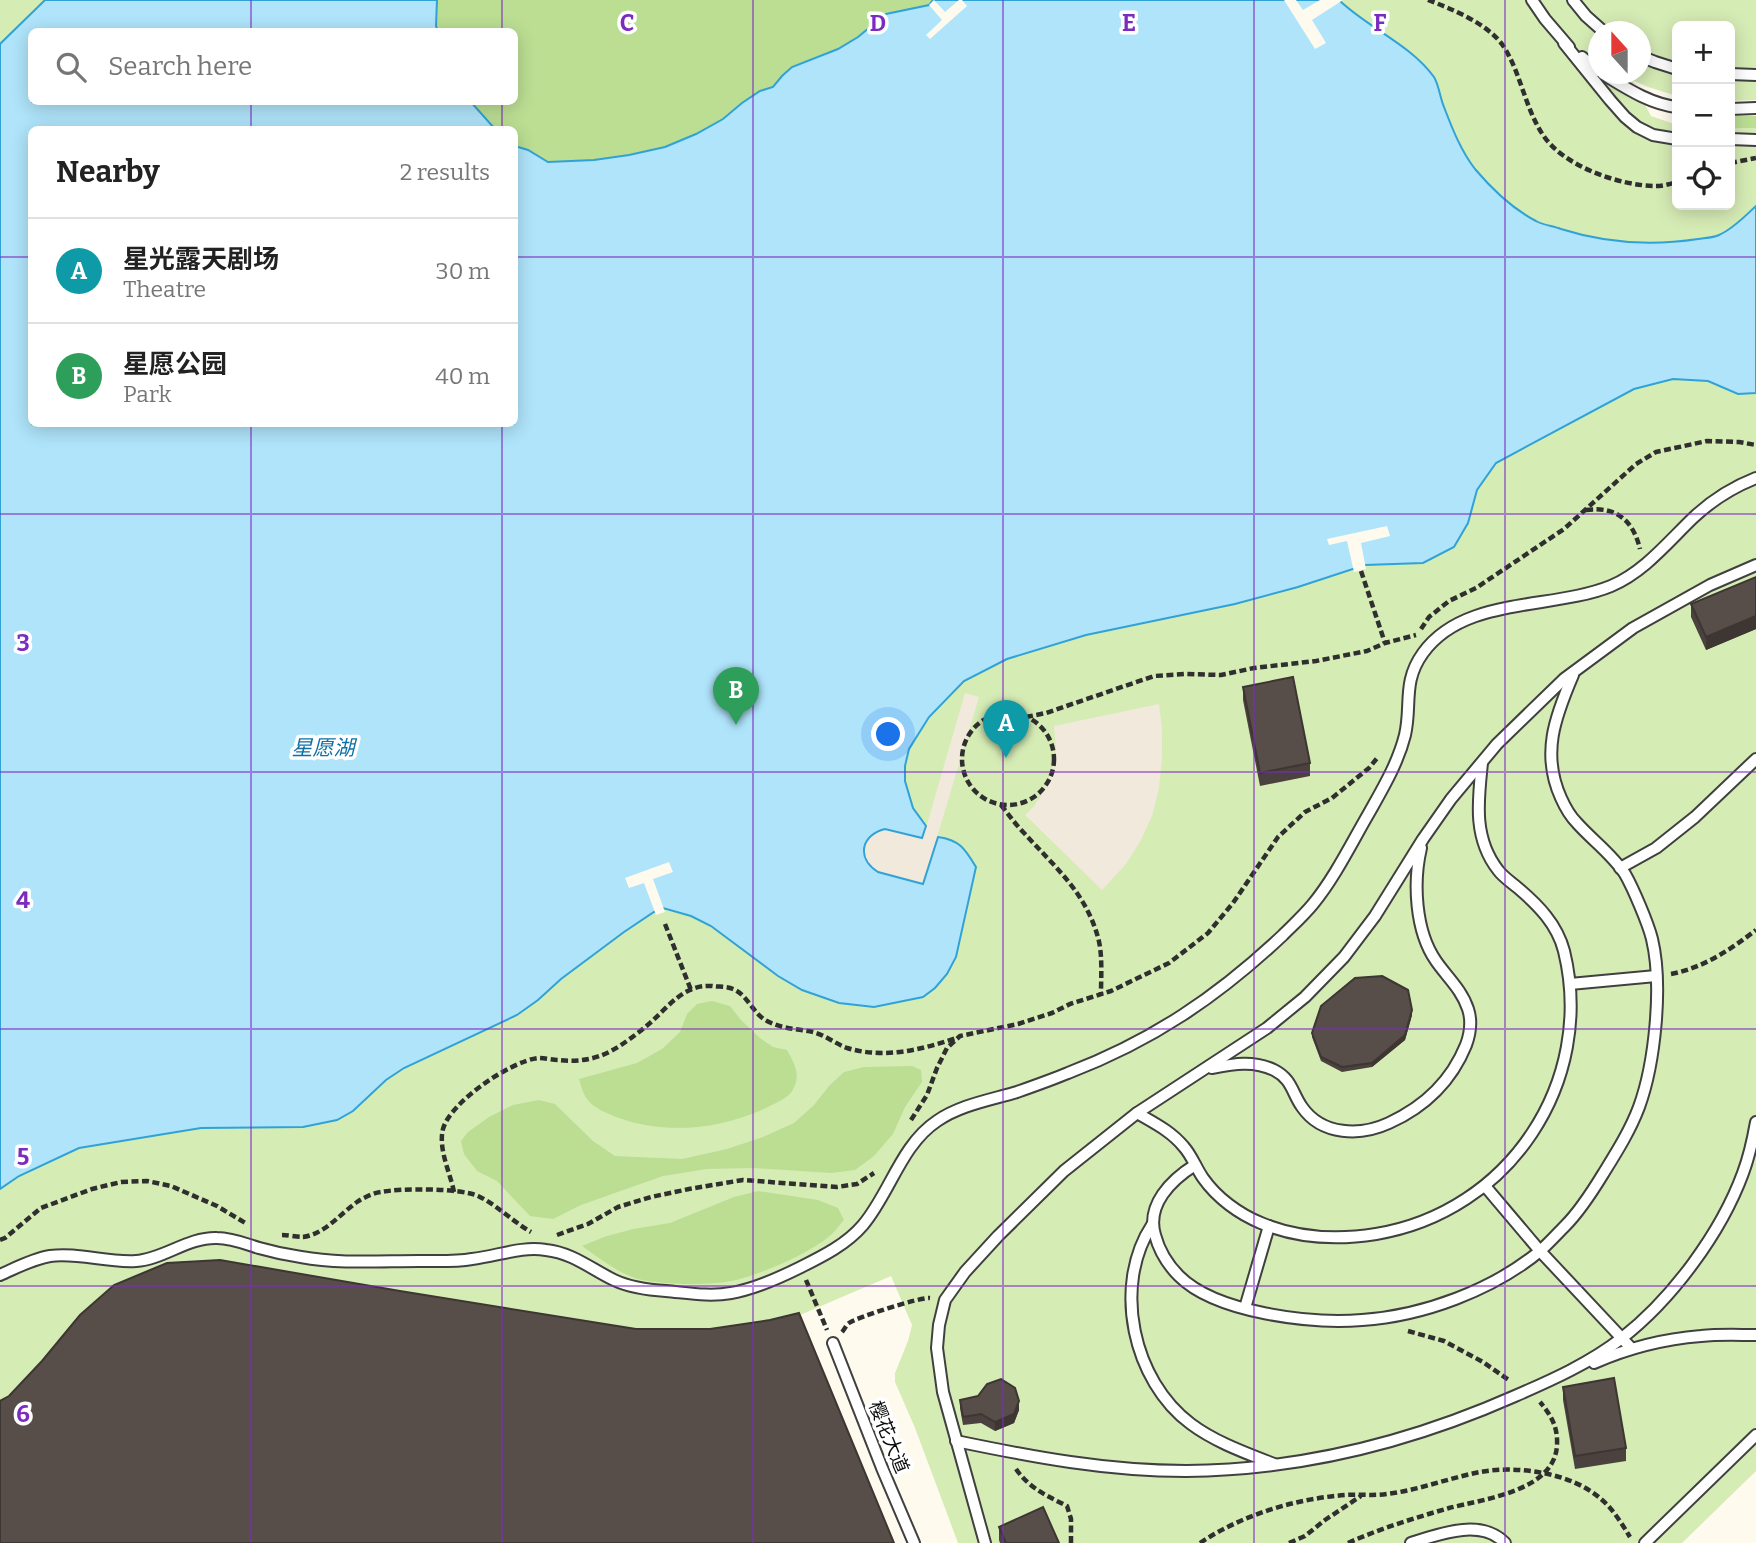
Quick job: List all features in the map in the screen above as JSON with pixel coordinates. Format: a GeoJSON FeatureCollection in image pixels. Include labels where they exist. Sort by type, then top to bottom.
{"type":"FeatureCollection","features":[{"type":"Feature","properties":{"kind":"lane"},"geometry":{"type":"LineString","coordinates":[[1532,0],[1625,117],[1653,135],[1672,138]]}},
{"type":"Feature","properties":{"kind":"lane"},"geometry":{"type":"LineString","coordinates":[[1573,0],[1592,21]]}},
{"type":"Feature","properties":{"kind":"lane"},"geometry":{"type":"LineString","coordinates":[[1564,43],[1588,63]]}},
{"type":"Feature","properties":{"kind":"lane"},"geometry":{"type":"LineString","coordinates":[[1651,60],[1672,67]]}},
{"type":"Feature","properties":{"kind":"lane"},"geometry":{"type":"LineString","coordinates":[[1735,74],[1756,75]]}},
{"type":"Feature","properties":{"kind":"lane"},"geometry":{"type":"LineString","coordinates":[[1620,84],[1637,94],[1672,107]]}},
{"type":"Feature","properties":{"kind":"lane"},"geometry":{"type":"LineString","coordinates":[[1735,109],[1756,108]]}},
{"type":"Feature","properties":{"kind":"lane"},"geometry":{"type":"LineString","coordinates":[[1735,139],[1756,140]]}},
{"type":"Feature","properties":{"kind":"lane"},"geometry":{"type":"LineString","coordinates":[[0,1275],[50,1256],[144,1261],[184,1244],[216,1237],[309,1259],[343,1261],[449,1261],[476,1259],[522,1249],[544,1249],[583,1261],[618,1282],[641,1289],[702,1295],[729,1294],[761,1285],[838,1247],[860,1229],[908,1152],[922,1133],[940,1119],[968,1106],[1070,1072],[1149,1037],[1201,1004],[1283,934],[1311,906],[1336,872],[1395,766],[1407,730],[1408,689],[1422,654],[1442,632],[1467,619],[1489,612],[1571,597],[1615,584],[1642,567],[1699,513],[1722,496],[1756,478]]}},
{"type":"Feature","properties":{"kind":"lane"},"geometry":{"type":"LineString","coordinates":[[985,1543],[943,1392],[937,1348],[945,1300],[965,1272],[1064,1171],[1137,1113],[1277,1020],[1305,997],[1344,957],[1375,916],[1451,799],[1497,744],[1564,679],[1633,628],[1710,585],[1756,565]]}},
{"type":"Feature","properties":{"kind":"lane"},"geometry":{"type":"LineString","coordinates":[[1195,1165],[1179,1175],[1166,1188],[1154,1212],[1152,1225],[1157,1243],[1178,1275],[1195,1289],[1258,1312],[1311,1320],[1363,1320],[1412,1312],[1466,1295],[1512,1271],[1540,1251],[1568,1223],[1596,1185],[1638,1109],[1651,1059],[1656,976],[1652,939],[1624,874],[1601,846],[1575,821],[1555,784],[1551,760],[1552,733],[1558,709],[1573,672]]}},
{"type":"Feature","properties":{"kind":"lane"},"geometry":{"type":"LineString","coordinates":[[1620,869],[1656,848],[1695,817],[1756,760]]}},
{"type":"Feature","properties":{"kind":"lane"},"geometry":{"type":"LineString","coordinates":[[1137,1113],[1170,1132],[1185,1148],[1216,1194],[1236,1209],[1269,1226],[1323,1237],[1357,1237],[1394,1231],[1432,1218],[1461,1203],[1485,1186],[1510,1162],[1535,1131],[1553,1093],[1566,1054],[1571,1020],[1570,984],[1563,948],[1555,927],[1537,905],[1499,872],[1483,842],[1477,802],[1482,762]]}},
{"type":"Feature","properties":{"kind":"lane"},"geometry":{"type":"LineString","coordinates":[[1206,1069],[1241,1062],[1274,1070],[1289,1082],[1308,1114],[1325,1127],[1336,1130],[1360,1131],[1385,1125],[1416,1109],[1440,1087],[1461,1057],[1470,1035],[1470,1025],[1469,1013],[1460,992],[1427,947],[1418,911],[1416,888],[1417,863],[1423,839]]}},
{"type":"Feature","properties":{"kind":"lane"},"geometry":{"type":"LineString","coordinates":[[1570,984],[1656,976]]}},
{"type":"Feature","properties":{"kind":"lane"},"geometry":{"type":"LineString","coordinates":[[1546,1383],[1622,1338],[1677,1284],[1701,1252],[1732,1199],[1752,1145],[1756,1122]]}},
{"type":"Feature","properties":{"kind":"lane"},"geometry":{"type":"LineString","coordinates":[[1485,1186],[1540,1251],[1631,1348]]}},
{"type":"Feature","properties":{"kind":"lane"},"geometry":{"type":"LineString","coordinates":[[1152,1225],[1143,1238],[1130,1302],[1135,1338],[1155,1385],[1190,1424],[1214,1438],[1276,1465]]}},
{"type":"Feature","properties":{"kind":"lane"},"geometry":{"type":"LineString","coordinates":[[1245,1308],[1269,1226]]}},
{"type":"Feature","properties":{"kind":"lane"},"geometry":{"type":"LineString","coordinates":[[956,1441],[1062,1462],[1143,1470],[1186,1471],[1276,1465],[1318,1459],[1418,1434],[1631,1348],[1703,1335],[1756,1335]]}},
{"type":"Feature","properties":{"kind":"lane","name":"樱花大道"},"geometry":{"type":"LineString","coordinates":[[833,1343],[914,1543]]}},
{"type":"Feature","properties":{"kind":"lane"},"geometry":{"type":"LineString","coordinates":[[1645,1543],[1756,1435]]}},
{"type":"Feature","properties":{"kind":"lane"},"geometry":{"type":"LineString","coordinates":[[1411,1543],[1451,1532],[1474,1530],[1486,1531],[1505,1543]]}},
{"type":"Feature","properties":{"kind":"path"},"geometry":{"type":"LineString","coordinates":[[1427,0],[1484,28],[1503,46],[1523,95],[1544,136],[1563,156],[1583,167],[1637,184],[1658,186],[1672,183]]}},
{"type":"Feature","properties":{"kind":"path"},"geometry":{"type":"LineString","coordinates":[[1735,162],[1756,158]]}},
{"type":"Feature","properties":{"kind":"path"},"geometry":{"type":"LineString","coordinates":[[1410,645],[1429,617],[1449,601],[1476,588],[1564,529],[1636,464],[1656,452],[1707,441],[1756,445]]}},
{"type":"Feature","properties":{"kind":"path"},"geometry":{"type":"LineString","coordinates":[[1585,510],[1612,510],[1624,519],[1638,541],[1642,567]]}},
{"type":"Feature","properties":{"kind":"path"},"geometry":{"type":"LineString","coordinates":[[1360,571],[1385,643]]}},
{"type":"Feature","properties":{"kind":"path"},"geometry":{"type":"LineString","coordinates":[[1026,717],[1046,713],[1154,676],[1222,675],[1349,655],[1416,635],[1442,632]]}},
{"type":"Feature","properties":{"kind":"path"},"geometry":{"type":"LineString","coordinates":[[1003,713],[1026,717],[1043,729],[1051,742],[1055,757],[1053,772],[1036,796],[1007,806],[992,803],[978,795],[968,783],[963,769],[962,753],[967,739],[976,726],[989,718],[1003,713]]}},
{"type":"Feature","properties":{"kind":"path"},"geometry":{"type":"LineString","coordinates":[[454,1192],[442,1145],[443,1128],[452,1114],[475,1091],[505,1069],[539,1058],[576,1062],[611,1051],[650,1023],[676,998],[691,990],[707,986],[732,988],[745,998],[765,1021],[783,1028],[815,1032],[843,1046],[863,1052],[904,1052],[1052,1013],[1169,963],[1208,933],[1233,903],[1278,837],[1305,812],[1332,798],[1352,783],[1386,747]]}},
{"type":"Feature","properties":{"kind":"path"},"geometry":{"type":"LineString","coordinates":[[1000,804],[1075,889],[1089,912],[1098,937],[1101,994]]}},
{"type":"Feature","properties":{"kind":"path"},"geometry":{"type":"LineString","coordinates":[[665,924],[691,990]]}},
{"type":"Feature","properties":{"kind":"path"},"geometry":{"type":"LineString","coordinates":[[1656,976],[1687,971],[1717,958],[1756,930]]}},
{"type":"Feature","properties":{"kind":"path"},"geometry":{"type":"LineString","coordinates":[[906,1128],[927,1095],[947,1048],[960,1037]]}},
{"type":"Feature","properties":{"kind":"path"},"geometry":{"type":"LineString","coordinates":[[547,1234],[557,1235],[588,1224],[618,1207],[651,1197],[743,1180],[837,1186],[856,1184],[878,1169]]}},
{"type":"Feature","properties":{"kind":"path"},"geometry":{"type":"LineString","coordinates":[[0,1240],[41,1209],[92,1189],[121,1182],[147,1181],[171,1186],[217,1206],[250,1226]]}},
{"type":"Feature","properties":{"kind":"path"},"geometry":{"type":"LineString","coordinates":[[272,1233],[304,1237],[325,1228],[360,1200],[380,1192],[403,1189],[476,1195],[501,1210],[514,1223],[538,1233]]}},
{"type":"Feature","properties":{"kind":"path"},"geometry":{"type":"LineString","coordinates":[[800,1267],[833,1343],[850,1322],[925,1297],[945,1300]]}},
{"type":"Feature","properties":{"kind":"path"},"geometry":{"type":"LineString","coordinates":[[1348,1543],[1376,1531],[1525,1487],[1548,1469],[1557,1450],[1558,1432],[1552,1416],[1541,1402],[1483,1362],[1444,1341],[1403,1329]]}},
{"type":"Feature","properties":{"kind":"path"},"geometry":{"type":"LineString","coordinates":[[1004,1451],[1021,1476],[1035,1490],[1067,1506],[1071,1519],[1071,1543]]}},
{"type":"Feature","properties":{"kind":"path"},"geometry":{"type":"LineString","coordinates":[[1200,1543],[1214,1533],[1287,1503],[1343,1495],[1386,1494],[1482,1472],[1517,1469],[1543,1473],[1576,1483],[1601,1499],[1621,1521],[1633,1543]]}},
{"type":"Feature","properties":{"kind":"path"},"geometry":{"type":"LineString","coordinates":[[1289,1543],[1305,1536],[1362,1495]]}},
{"type":"Feature","properties":{"kind":"green space"},"geometry":{"type":"Polygon","coordinates":[[[0,0],[1756,0],[1756,100],[1735,101],[1735,21],[1672,21],[1672,94],[1641,84],[1651,84],[1651,21],[1588,21],[1588,84],[1634,84],[1651,116],[1672,123],[1672,210],[1735,210],[1735,128],[1756,128],[1756,1471],[1682,1543],[958,1543],[895,1382],[895,1373],[912,1325],[891,1276],[793,1318],[0,1425],[0,0]]]}},
{"type":"Feature","properties":{"kind":"green space"},"geometry":{"type":"Polygon","coordinates":[[[437,0],[933,0],[929,5],[886,14],[858,37],[782,76],[773,87],[760,91],[723,119],[696,134],[665,147],[594,160],[547,162],[518,147],[518,126],[492,126],[474,105],[518,105],[518,28],[436,26],[437,0]]]}},
{"type":"Feature","properties":{"kind":"green space"},"geometry":{"type":"Polygon","coordinates":[[[1735,116],[1756,116],[1756,128],[1735,128],[1735,116]]]}},
{"type":"Feature","properties":{"kind":"green space"},"geometry":{"type":"Polygon","coordinates":[[[712,1001],[730,1006],[760,1038],[773,1047],[787,1050],[797,1076],[793,1089],[787,1096],[766,1108],[731,1121],[674,1128],[655,1127],[619,1118],[590,1103],[579,1079],[637,1063],[662,1049],[680,1032],[687,1014],[697,1004],[712,1001]]]}},
{"type":"Feature","properties":{"kind":"green space"},"geometry":{"type":"Polygon","coordinates":[[[912,1066],[921,1070],[922,1082],[905,1107],[893,1134],[874,1156],[855,1170],[831,1173],[754,1168],[707,1169],[663,1176],[581,1205],[553,1219],[530,1216],[497,1181],[477,1171],[464,1154],[461,1141],[468,1132],[489,1117],[513,1105],[539,1100],[555,1104],[593,1141],[615,1156],[682,1159],[727,1149],[794,1123],[844,1072],[864,1067],[912,1066]]]}},
{"type":"Feature","properties":{"kind":"green space"},"geometry":{"type":"Polygon","coordinates":[[[758,1191],[818,1200],[838,1208],[844,1220],[824,1240],[788,1261],[747,1277],[714,1283],[674,1284],[638,1279],[616,1269],[582,1246],[633,1229],[670,1223],[734,1197],[758,1191]]]}},
{"type":"Feature","properties":{"kind":"shaded area"},"geometry":{"type":"Polygon","coordinates":[[[965,693],[979,697],[923,884],[878,872],[869,864],[864,853],[868,837],[873,833],[891,829],[923,838],[965,693]]]}},
{"type":"Feature","properties":{"kind":"shaded area"},"geometry":{"type":"Polygon","coordinates":[[[1159,704],[1162,757],[1159,788],[1152,816],[1126,864],[1102,890],[1025,815],[1044,791],[1052,770],[1056,750],[1054,726],[1159,704]]]}},
{"type":"Feature","properties":{"kind":"water","name":"星愿湖"},"geometry":{"type":"Polygon","coordinates":[[[45,0],[437,0],[437,28],[28,28],[28,105],[474,105],[492,126],[28,126],[28,427],[518,427],[518,147],[548,162],[594,160],[665,147],[723,119],[760,91],[773,87],[792,67],[838,49],[886,14],[929,5],[933,0],[1339,0],[1424,65],[1436,80],[1454,131],[1475,169],[1495,191],[1539,222],[1578,234],[1612,240],[1646,243],[1681,241],[1719,235],[1734,226],[1756,206],[1756,393],[1738,394],[1708,381],[1673,379],[1634,389],[1496,463],[1477,490],[1468,523],[1454,547],[1423,563],[1365,565],[1235,604],[1086,635],[1007,659],[964,681],[929,717],[909,749],[905,781],[913,808],[926,826],[922,838],[885,829],[871,836],[864,848],[866,860],[878,872],[923,884],[938,837],[952,840],[961,846],[976,867],[956,957],[947,974],[923,997],[874,1007],[839,1003],[802,990],[778,976],[711,926],[691,916],[663,908],[624,932],[517,1015],[404,1068],[386,1080],[353,1111],[337,1120],[303,1127],[201,1128],[79,1148],[19,1176],[0,1189],[0,44],[45,0]]]}},
{"type":"Feature","properties":{"kind":"pier"},"geometry":{"type":"Polygon","coordinates":[[[934,0],[945,12],[959,0],[967,6],[930,39],[926,35],[942,20],[929,5],[934,0]]]}},
{"type":"Feature","properties":{"kind":"pier"},"geometry":{"type":"Polygon","coordinates":[[[1284,0],[1296,0],[1303,10],[1320,0],[1343,0],[1312,20],[1326,43],[1315,49],[1284,0]]]}},
{"type":"Feature","properties":{"kind":"pier"},"geometry":{"type":"Polygon","coordinates":[[[1387,526],[1390,536],[1361,543],[1366,569],[1354,572],[1347,541],[1329,545],[1327,539],[1387,526]]]}},
{"type":"Feature","properties":{"kind":"pier"},"geometry":{"type":"Polygon","coordinates":[[[669,862],[673,872],[653,879],[665,912],[656,915],[644,883],[629,888],[625,878],[669,862]]]}},
{"type":"Feature","properties":{"kind":"building"},"geometry":{"type":"Polygon","coordinates":[[[1756,577],[1756,616],[1706,637],[1691,604],[1756,577]]]}},
{"type":"Feature","properties":{"kind":"building"},"geometry":{"type":"Polygon","coordinates":[[[1293,677],[1310,763],[1260,773],[1243,687],[1293,677]]]}},
{"type":"Feature","properties":{"kind":"building"},"geometry":{"type":"Polygon","coordinates":[[[1382,976],[1408,990],[1412,1010],[1405,1035],[1372,1063],[1342,1067],[1321,1057],[1312,1033],[1321,1006],[1355,978],[1382,976]]]}},
{"type":"Feature","properties":{"kind":"building"},"geometry":{"type":"Polygon","coordinates":[[[220,1260],[636,1329],[710,1329],[799,1313],[894,1543],[0,1543],[0,1401],[9,1396],[42,1361],[80,1315],[114,1285],[167,1263],[220,1260]]]}},
{"type":"Feature","properties":{"kind":"building"},"geometry":{"type":"Polygon","coordinates":[[[1614,1378],[1626,1448],[1575,1456],[1563,1387],[1614,1378]]]}},
{"type":"Feature","properties":{"kind":"building"},"geometry":{"type":"Polygon","coordinates":[[[1001,1379],[1015,1388],[1019,1401],[1014,1414],[995,1422],[981,1414],[963,1417],[960,1400],[978,1396],[987,1384],[1001,1379]]]}},
{"type":"Feature","properties":{"kind":"building"},"geometry":{"type":"Polygon","coordinates":[[[1043,1507],[1059,1543],[1006,1543],[999,1527],[1043,1507]]]}},
{"type":"Feature","properties":{"kind":"place","name":"星愿公园"},"geometry":{"type":"Point","coordinates":[736,725]}},
{"type":"Feature","properties":{"kind":"place","name":"星光露天剧场"},"geometry":{"type":"Point","coordinates":[1006,758]}}]}
